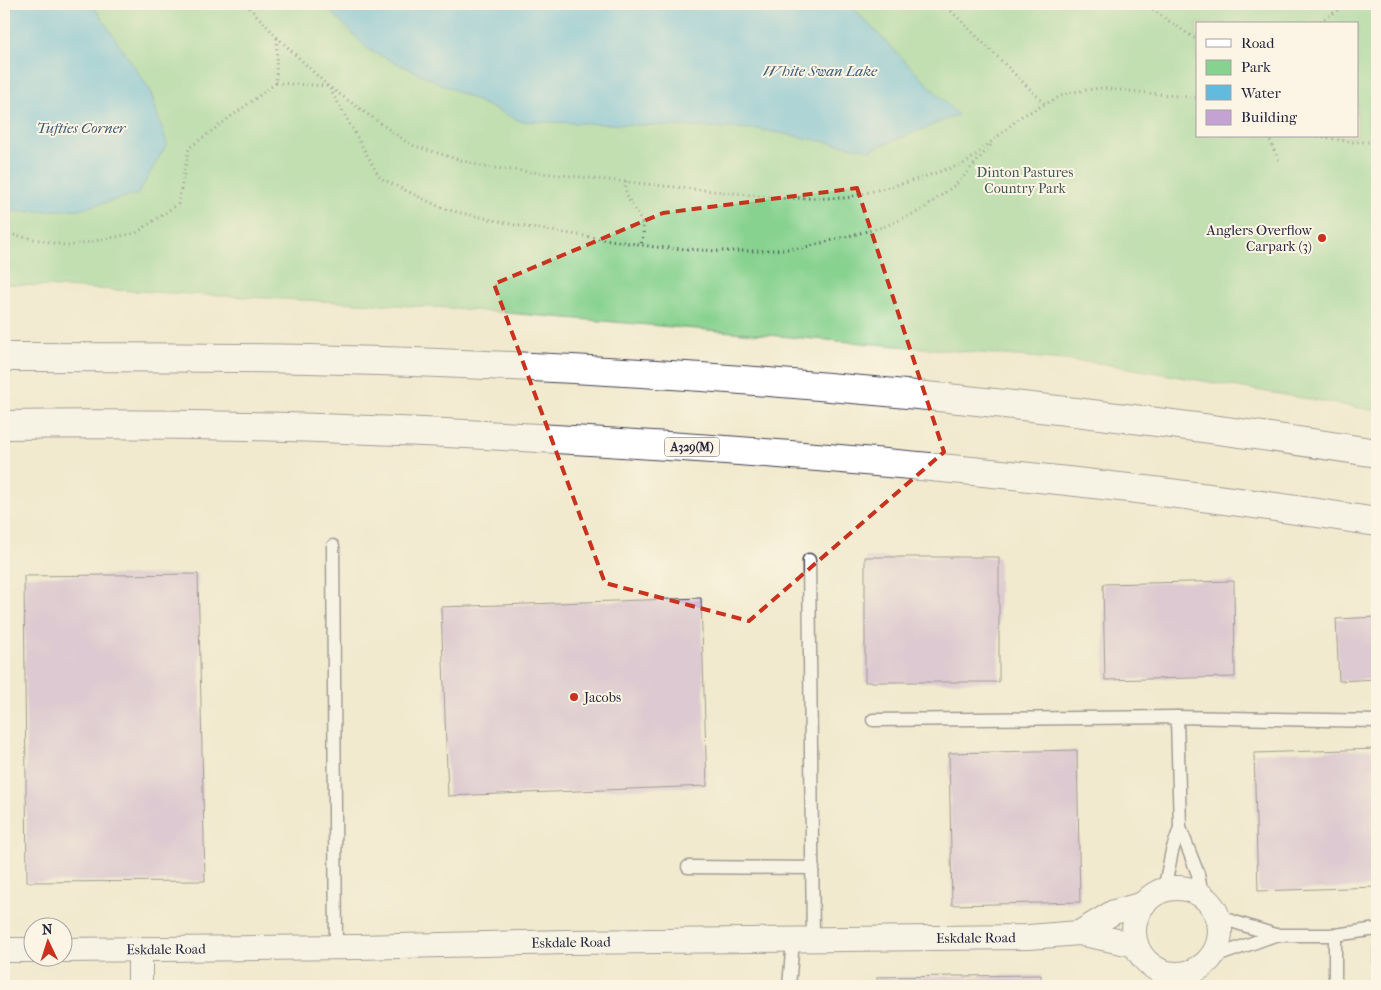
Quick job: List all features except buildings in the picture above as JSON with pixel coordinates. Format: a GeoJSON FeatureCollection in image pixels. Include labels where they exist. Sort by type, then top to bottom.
{"type":"FeatureCollection","features":[{"type":"Feature","properties":{"kind":"highway"},"geometry":{"type":"LineString","coordinates":[[4,357],[312,359],[580,370],[752,382],[894,393],[1113,416],[1277,437],[1377,453]]}},
{"type":"Feature","properties":{"kind":"highway","name":"A329(M)"},"geometry":{"type":"LineString","coordinates":[[4,425],[195,425],[548,437],[922,465],[1080,481],[1377,522]]}},
{"type":"Feature","properties":{"kind":"street"},"geometry":{"type":"LineString","coordinates":[[1190,889],[1202,895],[1212,905],[1219,917],[1221,932],[1218,945],[1201,971],[1176,974],[1164,972],[1154,977],[1136,945],[1134,924],[1138,913],[1143,904],[1152,895],[1164,890],[1190,889]]}},
{"type":"Feature","properties":{"kind":"street"},"geometry":{"type":"LineString","coordinates":[[1079,933],[1114,912],[1143,904]]}},
{"type":"Feature","properties":{"kind":"street","name":"Eskdale Road"},"geometry":{"type":"LineString","coordinates":[[72,950],[336,948],[566,942],[803,941],[1029,937],[1079,933]]}},
{"type":"Feature","properties":{"kind":"street"},"geometry":{"type":"LineString","coordinates":[[1079,933],[1136,945]]}},
{"type":"Feature","properties":{"kind":"street"},"geometry":{"type":"LineString","coordinates":[[140,949],[140,986]]}},
{"type":"Feature","properties":{"kind":"street"},"geometry":{"type":"LineString","coordinates":[[4,950],[22,950]]}},
{"type":"Feature","properties":{"kind":"lane"},"geometry":{"type":"LineString","coordinates":[[333,546],[336,948]]}},
{"type":"Feature","properties":{"kind":"lane"},"geometry":{"type":"LineString","coordinates":[[789,986],[803,941],[813,868],[809,560]]}},
{"type":"Feature","properties":{"kind":"lane"},"geometry":{"type":"LineString","coordinates":[[1164,890],[1172,851],[1180,828],[1178,717]]}},
{"type":"Feature","properties":{"kind":"lane"},"geometry":{"type":"LineString","coordinates":[[873,720],[1178,717],[1377,721]]}},
{"type":"Feature","properties":{"kind":"lane"},"geometry":{"type":"LineString","coordinates":[[1180,828],[1198,874],[1202,895]]}},
{"type":"Feature","properties":{"kind":"lane"},"geometry":{"type":"LineString","coordinates":[[688,867],[813,868]]}},
{"type":"Feature","properties":{"kind":"lane"},"geometry":{"type":"LineString","coordinates":[[1219,917],[1275,935],[1335,935],[1377,929]]}},
{"type":"Feature","properties":{"kind":"lane"},"geometry":{"type":"LineString","coordinates":[[1201,971],[1275,935]]}},
{"type":"Feature","properties":{"kind":"lane"},"geometry":{"type":"LineString","coordinates":[[1335,935],[1335,986]]}},
{"type":"Feature","properties":{"kind":"path"},"geometry":{"type":"LineString","coordinates":[[246,4],[328,86],[411,145],[484,167],[779,198],[846,198],[908,182],[966,163],[1022,116],[1068,93],[1100,88],[1196,98]]}},
{"type":"Feature","properties":{"kind":"path"},"geometry":{"type":"LineString","coordinates":[[944,4],[1046,105]]}},
{"type":"Feature","properties":{"kind":"path"},"geometry":{"type":"LineString","coordinates":[[1144,4],[1196,39]]}},
{"type":"Feature","properties":{"kind":"path"},"geometry":{"type":"LineString","coordinates":[[1319,22],[1348,4]]}},
{"type":"Feature","properties":{"kind":"path"},"geometry":{"type":"LineString","coordinates":[[276,83],[277,37]]}},
{"type":"Feature","properties":{"kind":"path"},"geometry":{"type":"LineString","coordinates":[[4,233],[69,246],[136,233],[178,204],[189,148],[276,83],[328,86]]}},
{"type":"Feature","properties":{"kind":"path"},"geometry":{"type":"LineString","coordinates":[[328,86],[380,178],[444,210],[520,226],[641,245],[719,251],[802,248],[883,227],[922,210],[959,182],[997,138]]}},
{"type":"Feature","properties":{"kind":"path"},"geometry":{"type":"LineString","coordinates":[[1269,138],[1279,161]]}},
{"type":"Feature","properties":{"kind":"path"},"geometry":{"type":"LineString","coordinates":[[1329,138],[1351,142],[1377,142]]}},
{"type":"Feature","properties":{"kind":"path"},"geometry":{"type":"LineString","coordinates":[[626,181],[625,187],[629,201],[643,229],[641,245]]}},
{"type":"Feature","properties":{"kind":"highlighted area"},"geometry":{"type":"Polygon","coordinates":[[[857,188],[944,452],[749,621],[605,583],[494,284],[663,213],[857,188]]]}},
{"type":"Feature","properties":{"kind":"green space","name":"Dinton Pastures Country Park"},"geometry":{"type":"Polygon","coordinates":[[[4,4],[1377,4],[1377,411],[1099,363],[448,308],[4,284],[4,4]]]}},
{"type":"Feature","properties":{"kind":"water","name":"Tufties Corner"},"geometry":{"type":"Polygon","coordinates":[[[4,4],[92,4],[150,90],[167,144],[138,194],[80,209],[19,212],[4,210],[4,4]]]}},
{"type":"Feature","properties":{"kind":"water","name":"White Swan Lake"},"geometry":{"type":"Polygon","coordinates":[[[323,4],[849,4],[958,115],[870,150],[758,129],[520,121],[369,50],[323,4]]]}},
{"type":"Feature","properties":{"kind":"place","name":"Anglers Overflow Carpark (3)"},"geometry":{"type":"Point","coordinates":[1322,238]}},
{"type":"Feature","properties":{"kind":"place","name":"Jacobs"},"geometry":{"type":"Point","coordinates":[574,697]}}]}
